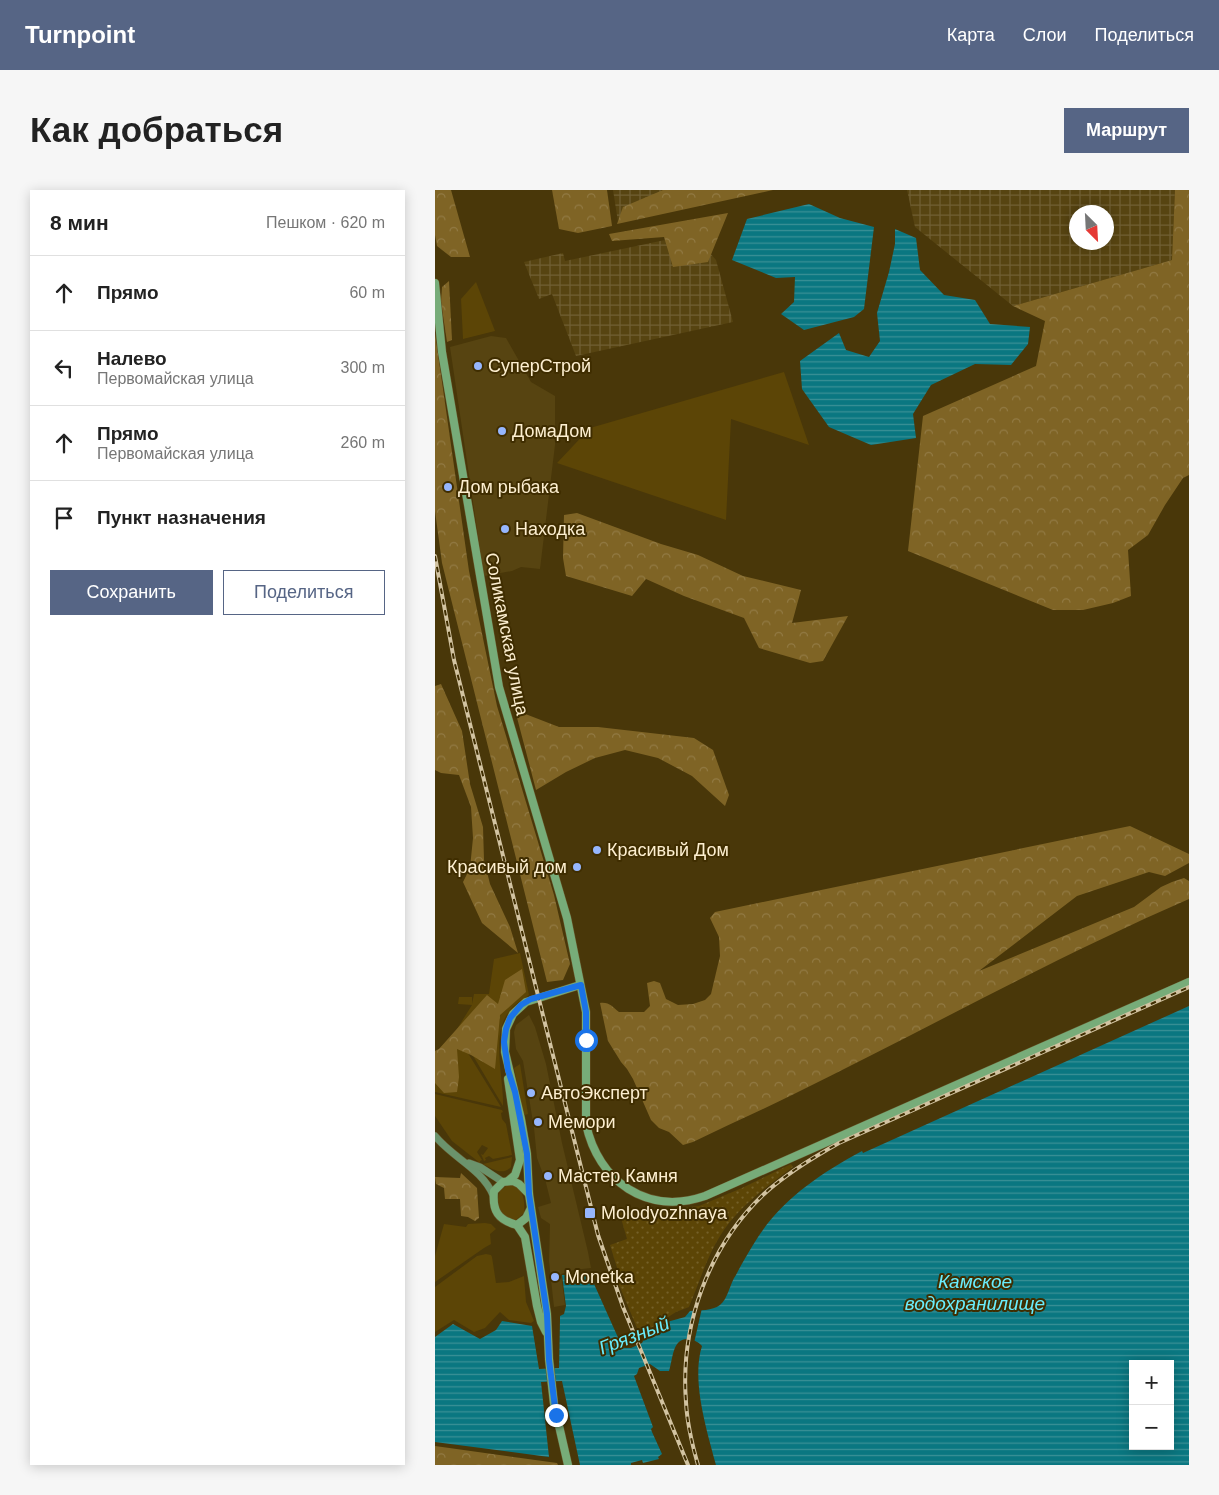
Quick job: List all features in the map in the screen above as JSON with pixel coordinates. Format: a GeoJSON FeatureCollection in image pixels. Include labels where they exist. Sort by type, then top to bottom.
{"type":"FeatureCollection","features":[{"type":"Feature","properties":{"kind":"main road","name":"Соликамская улица"},"geometry":{"type":"LineString","coordinates":[[435,283],[445,371],[499,687],[567,918],[586,1012],[585,1113],[591,1141],[604,1166],[618,1183],[628,1190],[660,1201],[689,1201],[711,1194],[1189,982]]}},
{"type":"Feature","properties":{"kind":"main road"},"geometry":{"type":"LineString","coordinates":[[568,1465],[552,1388],[547,1314],[529,1194],[527,1154],[521,1119],[508,1070],[505,1035],[510,1018],[518,1008],[531,999],[581,985]]}},
{"type":"Feature","properties":{"kind":"main road"},"geometry":{"type":"LineString","coordinates":[[508,1070],[508,1086],[520,1160],[515,1175],[496,1188],[493,1195],[500,1218],[517,1225],[525,1238],[537,1306],[541,1322],[547,1334]]}},
{"type":"Feature","properties":{"kind":"main road"},"geometry":{"type":"LineString","coordinates":[[505,1182],[519,1184],[529,1194]]}},
{"type":"Feature","properties":{"kind":"main road"},"geometry":{"type":"LineString","coordinates":[[517,1225],[526,1218],[531,1208]]}},
{"type":"Feature","properties":{"kind":"street"},"geometry":{"type":"LineString","coordinates":[[435,1136],[445,1148],[463,1160],[485,1179],[493,1195]]}},
{"type":"Feature","properties":{"kind":"street"},"geometry":{"type":"LineString","coordinates":[[463,1160],[480,1167],[505,1182]]}},
{"type":"Feature","properties":{"kind":"shaded area"},"geometry":{"type":"Polygon","coordinates":[[[613,190],[749,190],[618,222],[613,190]]]}},
{"type":"Feature","properties":{"kind":"shaded area"},"geometry":{"type":"Polygon","coordinates":[[[907,190],[1175,190],[1172,260],[1013,306],[915,227],[907,190]]]}},
{"type":"Feature","properties":{"kind":"shaded area"},"geometry":{"type":"Polygon","coordinates":[[[696,237],[716,260],[733,322],[576,356],[552,294],[539,299],[524,262],[563,253],[565,261],[665,240],[696,237]]]}},
{"type":"Feature","properties":{"kind":"shaded area"},"geometry":{"type":"Polygon","coordinates":[[[476,282],[495,331],[463,339],[461,299],[476,282]]]}},
{"type":"Feature","properties":{"kind":"shaded area"},"geometry":{"type":"Polygon","coordinates":[[[491,336],[506,338],[531,382],[555,396],[555,445],[540,569],[521,567],[512,571],[484,576],[450,347],[491,336]]]}},
{"type":"Feature","properties":{"kind":"shaded area"},"geometry":{"type":"Polygon","coordinates":[[[784,372],[809,445],[731,419],[726,520],[557,463],[590,428],[784,372]]]}},
{"type":"Feature","properties":{"kind":"shaded area"},"geometry":{"type":"Polygon","coordinates":[[[520,953],[529,995],[510,1010],[500,1034],[499,1058],[503,1106],[457,1029],[472,1005],[458,1004],[459,997],[472,997],[472,1004],[474,994],[489,994],[494,959],[520,953]]]}},
{"type":"Feature","properties":{"kind":"shaded area"},"geometry":{"type":"Polygon","coordinates":[[[529,1015],[535,1027],[546,1064],[591,1268],[573,1270],[561,1274],[565,1305],[554,1307],[549,1261],[550,1224],[541,1218],[538,1207],[551,1203],[537,1158],[523,1061],[516,1049],[514,1032],[516,1025],[529,1015]]]}},
{"type":"Feature","properties":{"kind":"shaded area"},"geometry":{"type":"Polygon","coordinates":[[[455,1032],[501,1107],[435,1092],[435,1051],[455,1032]]]}},
{"type":"Feature","properties":{"kind":"shaded area"},"geometry":{"type":"Polygon","coordinates":[[[520,1064],[528,1114],[525,1115],[514,1068],[520,1064]]]}},
{"type":"Feature","properties":{"kind":"shaded area"},"geometry":{"type":"Polygon","coordinates":[[[435,1094],[502,1110],[502,1119],[506,1124],[512,1155],[493,1159],[489,1156],[484,1161],[481,1154],[483,1155],[488,1148],[482,1145],[477,1152],[482,1160],[480,1163],[452,1141],[435,1116],[435,1094]]]}},
{"type":"Feature","properties":{"kind":"shaded area"},"geometry":{"type":"Polygon","coordinates":[[[512,1157],[511,1167],[505,1171],[497,1171],[483,1164],[512,1157]]]}},
{"type":"Feature","properties":{"kind":"shaded area"},"geometry":{"type":"Polygon","coordinates":[[[791,1164],[793,1167],[753,1198],[727,1226],[703,1270],[689,1307],[676,1312],[640,1335],[614,1273],[618,1271],[610,1245],[627,1239],[619,1211],[623,1208],[636,1214],[699,1206],[791,1164]]]}},
{"type":"Feature","properties":{"kind":"shaded area"},"geometry":{"type":"Polygon","coordinates":[[[511,1185],[519,1189],[524,1200],[524,1213],[516,1220],[505,1218],[498,1201],[500,1191],[506,1186],[511,1185]]]}},
{"type":"Feature","properties":{"kind":"shaded area"},"geometry":{"type":"Polygon","coordinates":[[[444,1224],[466,1227],[468,1224],[491,1224],[496,1229],[490,1234],[491,1244],[435,1282],[435,1256],[444,1224]]]}},
{"type":"Feature","properties":{"kind":"shaded area"},"geometry":{"type":"Polygon","coordinates":[[[486,1254],[492,1257],[496,1283],[509,1282],[524,1276],[526,1302],[534,1321],[531,1323],[509,1320],[500,1312],[485,1328],[474,1332],[454,1320],[435,1332],[435,1287],[477,1256],[486,1254]]]}},
{"type":"Feature","properties":{"kind":"green space"},"geometry":{"type":"Polygon","coordinates":[[[435,190],[451,190],[470,257],[451,257],[437,246],[435,235],[435,190]]]}},
{"type":"Feature","properties":{"kind":"green space"},"geometry":{"type":"Polygon","coordinates":[[[552,190],[607,190],[612,226],[578,233],[559,229],[552,190]]]}},
{"type":"Feature","properties":{"kind":"green space"},"geometry":{"type":"Polygon","coordinates":[[[663,190],[773,190],[617,224],[623,207],[663,190]]]}},
{"type":"Feature","properties":{"kind":"green space"},"geometry":{"type":"Polygon","coordinates":[[[1175,190],[1189,190],[1189,475],[1183,478],[1148,535],[1128,550],[1131,596],[1113,603],[1083,610],[1053,610],[908,551],[923,416],[1036,366],[1045,321],[1013,306],[1172,260],[1175,190]]]}},
{"type":"Feature","properties":{"kind":"green space"},"geometry":{"type":"Polygon","coordinates":[[[728,213],[708,262],[673,267],[664,237],[612,241],[609,234],[728,213]]]}},
{"type":"Feature","properties":{"kind":"green space"},"geometry":{"type":"Polygon","coordinates":[[[449,281],[452,340],[447,342],[441,302],[442,287],[449,281]]]}},
{"type":"Feature","properties":{"kind":"green space"},"geometry":{"type":"Polygon","coordinates":[[[435,333],[469,571],[497,706],[554,895],[570,964],[563,980],[547,982],[442,563],[435,511],[435,333]]]}},
{"type":"Feature","properties":{"kind":"green space"},"geometry":{"type":"Polygon","coordinates":[[[577,513],[661,544],[698,555],[743,576],[801,590],[792,623],[848,616],[823,661],[810,663],[759,648],[744,618],[684,596],[646,579],[632,596],[566,576],[563,558],[564,515],[577,513]]]}},
{"type":"Feature","properties":{"kind":"green space"},"geometry":{"type":"Polygon","coordinates":[[[441,684],[462,731],[470,784],[483,827],[484,860],[490,884],[510,927],[518,953],[482,923],[463,882],[470,868],[473,838],[471,807],[459,775],[441,773],[435,770],[435,686],[441,684]]]}},
{"type":"Feature","properties":{"kind":"green space"},"geometry":{"type":"Polygon","coordinates":[[[515,710],[559,727],[598,727],[694,738],[713,750],[729,795],[725,806],[692,776],[658,758],[625,750],[595,758],[566,772],[536,790],[515,710]]]}},
{"type":"Feature","properties":{"kind":"green space"},"geometry":{"type":"Polygon","coordinates":[[[1130,826],[1189,854],[1189,863],[1165,876],[1149,872],[1077,896],[979,971],[1134,907],[1161,887],[1172,882],[1184,878],[1189,881],[1189,899],[1088,945],[780,1101],[693,1142],[683,1145],[669,1132],[659,1128],[651,1120],[633,1079],[608,1041],[600,1003],[609,1004],[619,1012],[644,1012],[650,1006],[647,983],[654,981],[660,983],[666,999],[678,1005],[693,1004],[705,1000],[711,994],[720,956],[719,937],[710,918],[715,912],[1130,826]]]}},
{"type":"Feature","properties":{"kind":"green space"},"geometry":{"type":"Polygon","coordinates":[[[522,969],[526,992],[500,1015],[495,1069],[457,1049],[459,1077],[457,1092],[444,1093],[435,1083],[435,1051],[439,1049],[487,995],[498,1004],[505,980],[522,969]]]}},
{"type":"Feature","properties":{"kind":"green space"},"geometry":{"type":"Polygon","coordinates":[[[461,1173],[477,1188],[479,1218],[475,1221],[461,1216],[460,1199],[445,1199],[444,1188],[436,1184],[435,1177],[460,1178],[461,1173]]]}},
{"type":"Feature","properties":{"kind":"green space"},"geometry":{"type":"Polygon","coordinates":[[[435,1446],[557,1463],[558,1465],[435,1465],[435,1446]]]}},
{"type":"Feature","properties":{"kind":"water"},"geometry":{"type":"Polygon","coordinates":[[[809,204],[840,218],[874,227],[864,309],[854,317],[804,330],[781,314],[794,302],[795,277],[776,278],[732,260],[747,219],[809,204]]]}},
{"type":"Feature","properties":{"kind":"water"},"geometry":{"type":"Polygon","coordinates":[[[895,229],[916,238],[920,270],[944,295],[975,300],[990,324],[1030,327],[1028,344],[1011,365],[975,364],[931,385],[913,414],[916,438],[871,445],[829,427],[802,389],[800,361],[839,333],[846,350],[869,357],[880,341],[877,313],[895,244],[895,229]]]}},
{"type":"Feature","properties":{"kind":"water","name":"Камское водохранилище"},"geometry":{"type":"Polygon","coordinates":[[[1189,1006],[1189,1465],[716,1465],[701,1406],[699,1390],[699,1359],[702,1346],[696,1341],[688,1339],[679,1342],[676,1346],[669,1371],[660,1371],[650,1364],[639,1368],[634,1376],[653,1427],[651,1429],[652,1432],[662,1454],[658,1457],[659,1459],[643,1463],[642,1460],[631,1463],[631,1465],[580,1465],[562,1381],[541,1382],[549,1457],[435,1442],[435,1337],[453,1324],[480,1339],[496,1330],[502,1321],[532,1326],[539,1369],[559,1368],[560,1316],[564,1314],[566,1306],[562,1275],[590,1275],[620,1342],[624,1348],[631,1348],[642,1343],[647,1334],[667,1322],[685,1317],[690,1311],[710,1309],[720,1305],[753,1245],[775,1215],[801,1190],[862,1151],[863,1153],[1189,1006]]]}},
{"type":"Feature","properties":{"kind":"pier"},"geometry":{"type":"Polygon","coordinates":[[[694,1308],[702,1308],[694,1343],[686,1342],[694,1308]]]}},
{"type":"Feature","properties":{"kind":"railway"},"geometry":{"type":"LineString","coordinates":[[435,556],[454,660],[598,1235],[623,1307],[688,1465]]}},
{"type":"Feature","properties":{"kind":"railway"},"geometry":{"type":"LineString","coordinates":[[698,1465],[687,1418],[685,1373],[693,1317],[713,1263],[727,1238],[744,1215],[764,1194],[800,1166],[839,1143],[1189,987]]}},
{"type":"Feature","properties":{"kind":"place","name":"СуперСтрой"},"geometry":{"type":"Point","coordinates":[478,366]}},
{"type":"Feature","properties":{"kind":"place","name":"ДомаДом"},"geometry":{"type":"Point","coordinates":[502,431]}},
{"type":"Feature","properties":{"kind":"place","name":"Дом рыбака"},"geometry":{"type":"Point","coordinates":[448,487]}},
{"type":"Feature","properties":{"kind":"place","name":"Находка"},"geometry":{"type":"Point","coordinates":[505,529]}},
{"type":"Feature","properties":{"kind":"place","name":"Красивый Дом"},"geometry":{"type":"Point","coordinates":[597,850]}},
{"type":"Feature","properties":{"kind":"place","name":"Красивый дом"},"geometry":{"type":"Point","coordinates":[577,867]}},
{"type":"Feature","properties":{"kind":"place","name":"АвтоЭксперт"},"geometry":{"type":"Point","coordinates":[531,1093]}},
{"type":"Feature","properties":{"kind":"place","name":"Мемори"},"geometry":{"type":"Point","coordinates":[538,1122]}},
{"type":"Feature","properties":{"kind":"place","name":"Мастер Камня"},"geometry":{"type":"Point","coordinates":[548,1176]}},
{"type":"Feature","properties":{"kind":"place","name":"Molodyozhnaya"},"geometry":{"type":"Point","coordinates":[590,1213]}},
{"type":"Feature","properties":{"kind":"place","name":"Monetka"},"geometry":{"type":"Point","coordinates":[555,1277]}},
{"type":"Feature","properties":{"kind":"route"},"geometry":{"type":"LineString","coordinates":[[556,1415],[549,1360],[547,1314],[539,1271],[529,1194],[527,1154],[515,1092],[508,1070],[504,1042],[510,1018],[521,1005],[531,999],[581,985],[586,1012],[586,1040]]}},
{"type":"Feature","properties":{"kind":"water label","name":"Грязный"},"geometry":{"type":"Point","coordinates":[634,1335]}}]}
